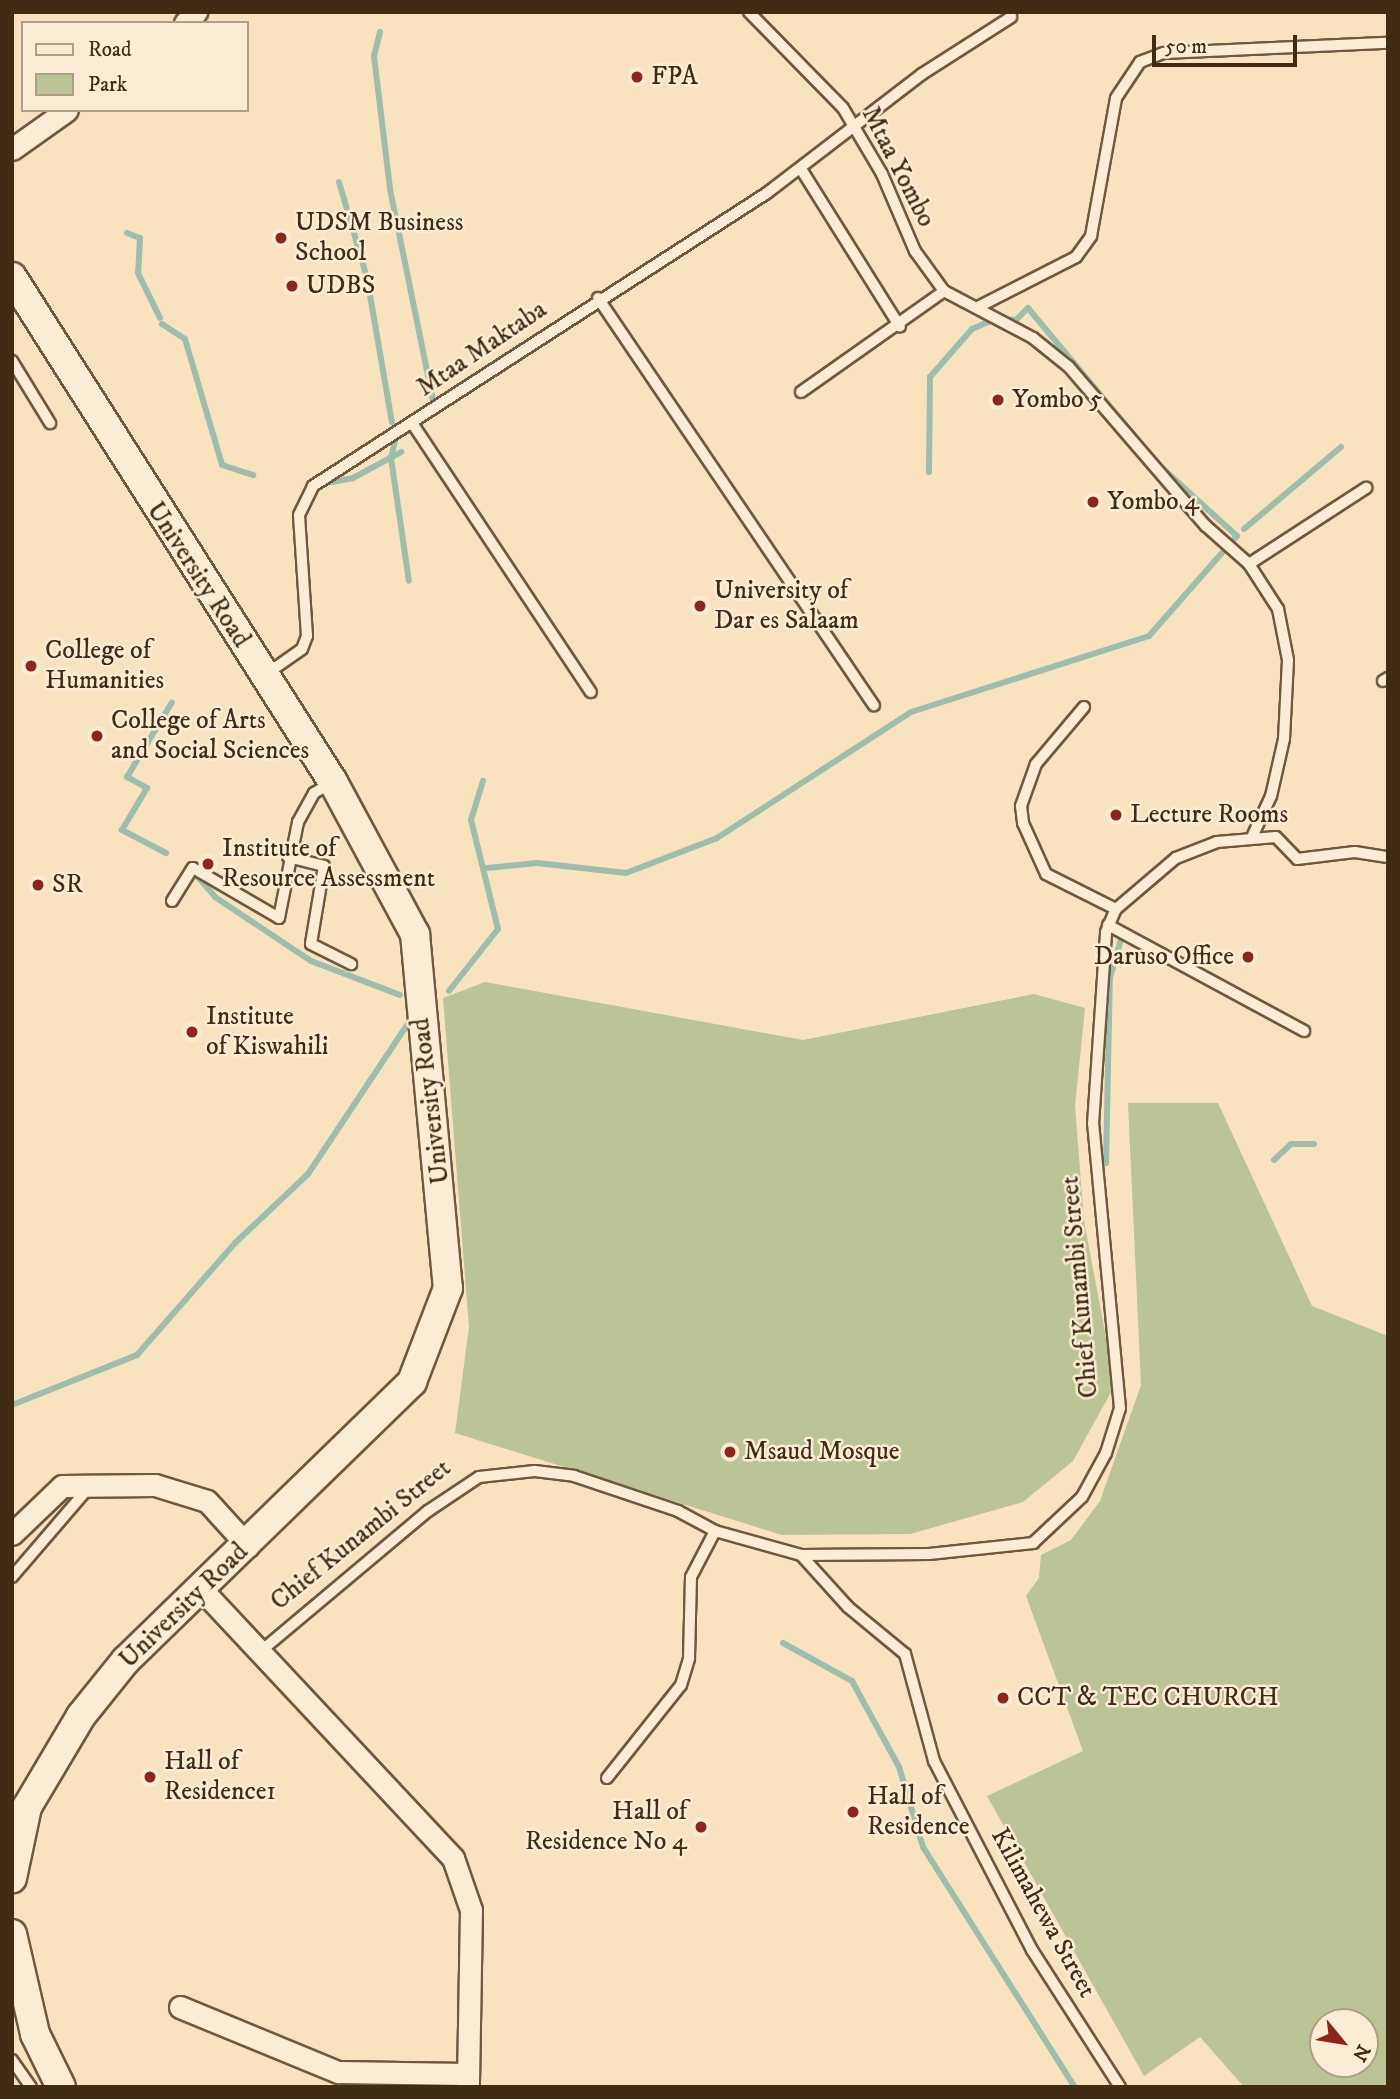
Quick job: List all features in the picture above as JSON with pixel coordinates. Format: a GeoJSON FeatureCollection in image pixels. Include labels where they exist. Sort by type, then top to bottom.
{"type":"FeatureCollection","features":[{"type":"Feature","properties":{"kind":"street"},"geometry":{"type":"LineString","coordinates":[[12,149],[64,112]]}},
{"type":"Feature","properties":{"kind":"street","name":"University Road"},"geometry":{"type":"LineString","coordinates":[[12,1878],[27,1807],[49,1763],[120,1666],[203,1591],[412,1382],[449,1287],[415,934],[332,782],[13,282]]}},
{"type":"Feature","properties":{"kind":"street"},"geometry":{"type":"LineString","coordinates":[[12,1534],[62,1486],[92,1483],[190,1492],[215,1507],[248,1546]]}},
{"type":"Feature","properties":{"kind":"street"},"geometry":{"type":"LineString","coordinates":[[180,2007],[337,2080],[467,2080],[471,1910],[453,1858],[203,1591]]}},
{"type":"Feature","properties":{"kind":"street"},"geometry":{"type":"LineString","coordinates":[[12,1934],[35,2034],[61,2087]]}},
{"type":"Feature","properties":{"kind":"lane","name":"Mtaa Yombo"},"geometry":{"type":"LineString","coordinates":[[749,12],[802,60],[856,129],[915,251],[944,291],[978,307],[1069,367],[1206,526],[1249,564],[1286,628],[1288,660],[1284,739],[1271,796],[1253,835]]}},
{"type":"Feature","properties":{"kind":"lane","name":"Mtaa Maktaba"},"geometry":{"type":"LineString","coordinates":[[263,676],[302,649],[307,636],[299,516],[304,499],[327,475],[412,423],[598,298],[800,169],[856,129],[922,74],[1011,17]]}},
{"type":"Feature","properties":{"kind":"lane"},"geometry":{"type":"LineString","coordinates":[[978,307],[1076,257],[1091,236],[1116,98],[1140,62],[1164,53],[1388,43]]}},
{"type":"Feature","properties":{"kind":"lane"},"geometry":{"type":"LineString","coordinates":[[800,169],[901,327]]}},
{"type":"Feature","properties":{"kind":"lane"},"geometry":{"type":"LineString","coordinates":[[801,392],[901,327],[944,291]]}},
{"type":"Feature","properties":{"kind":"lane"},"geometry":{"type":"LineString","coordinates":[[598,298],[874,705]]}},
{"type":"Feature","properties":{"kind":"lane"},"geometry":{"type":"LineString","coordinates":[[12,361],[50,423]]}},
{"type":"Feature","properties":{"kind":"lane"},"geometry":{"type":"LineString","coordinates":[[412,423],[591,692]]}},
{"type":"Feature","properties":{"kind":"lane"},"geometry":{"type":"LineString","coordinates":[[1249,564],[1366,488]]}},
{"type":"Feature","properties":{"kind":"lane"},"geometry":{"type":"LineString","coordinates":[[1084,707],[1036,764],[1021,806],[1023,823],[1046,874],[1116,909]]}},
{"type":"Feature","properties":{"kind":"lane"},"geometry":{"type":"LineString","coordinates":[[172,901],[193,868],[279,918],[288,857],[314,793],[332,782]]}},
{"type":"Feature","properties":{"kind":"lane"},"geometry":{"type":"LineString","coordinates":[[1253,835],[1276,837],[1297,859],[1330,860],[1355,852],[1388,857]]}},
{"type":"Feature","properties":{"kind":"lane","name":"Chief Kunambi Street"},"geometry":{"type":"LineString","coordinates":[[261,1651],[428,1511],[479,1477],[535,1471],[574,1476],[678,1511],[715,1531],[801,1555],[929,1554],[1033,1542],[1082,1497],[1106,1453],[1120,1408],[1118,1355],[1093,1124],[1108,925],[1116,909],[1176,858],[1253,835]]}},
{"type":"Feature","properties":{"kind":"lane"},"geometry":{"type":"LineString","coordinates":[[288,857],[324,866],[311,944],[351,964]]}},
{"type":"Feature","properties":{"kind":"lane"},"geometry":{"type":"LineString","coordinates":[[1108,925],[1304,1031]]}},
{"type":"Feature","properties":{"kind":"lane"},"geometry":{"type":"LineString","coordinates":[[12,1577],[92,1483]]}},
{"type":"Feature","properties":{"kind":"lane"},"geometry":{"type":"LineString","coordinates":[[607,1779],[681,1685],[689,1658],[691,1577],[715,1531]]}},
{"type":"Feature","properties":{"kind":"lane","name":"Kilimahewa Street"},"geometry":{"type":"LineString","coordinates":[[801,1555],[848,1607],[905,1654],[940,1773],[1032,1950],[1120,2087]]}},
{"type":"Feature","properties":{"kind":"lane"},"geometry":{"type":"LineString","coordinates":[[12,2060],[31,2087]]}},
{"type":"Feature","properties":{"kind":"green space"},"geometry":{"type":"Polygon","coordinates":[[[485,982],[803,1040],[1034,994],[1085,1008],[1075,1106],[1084,1221],[1115,1385],[1073,1461],[1023,1502],[910,1534],[782,1535],[455,1433],[469,1327],[443,998],[485,982]]]}},
{"type":"Feature","properties":{"kind":"green space"},"geometry":{"type":"Polygon","coordinates":[[[1128,1103],[1218,1103],[1312,1306],[1388,1336],[1388,2087],[1244,2087],[1200,2037],[1144,2076],[987,1796],[1083,1751],[1026,1596],[1039,1578],[1041,1555],[1071,1540],[1100,1501],[1141,1385],[1128,1103]]]}},
{"type":"Feature","properties":{"kind":"waterway"},"geometry":{"type":"LineString","coordinates":[[380,32],[374,56],[390,189],[433,400]]}},
{"type":"Feature","properties":{"kind":"waterway"},"geometry":{"type":"LineString","coordinates":[[339,182],[367,278],[392,422]]}},
{"type":"Feature","properties":{"kind":"waterway"},"geometry":{"type":"LineString","coordinates":[[127,233],[140,238],[138,273],[160,318]]}},
{"type":"Feature","properties":{"kind":"waterway"},"geometry":{"type":"LineString","coordinates":[[929,472],[930,377],[972,329],[996,319],[1016,320],[1028,308],[1138,440]]}},
{"type":"Feature","properties":{"kind":"waterway"},"geometry":{"type":"LineString","coordinates":[[162,324],[185,339],[222,465],[253,475]]}},
{"type":"Feature","properties":{"kind":"waterway"},"geometry":{"type":"LineString","coordinates":[[395,441],[391,458],[409,581]]}},
{"type":"Feature","properties":{"kind":"waterway"},"geometry":{"type":"LineString","coordinates":[[1244,529],[1341,447]]}},
{"type":"Feature","properties":{"kind":"waterway"},"geometry":{"type":"LineString","coordinates":[[331,482],[353,478],[401,452]]}},
{"type":"Feature","properties":{"kind":"waterway"},"geometry":{"type":"LineString","coordinates":[[487,868],[537,863],[626,873],[717,838],[911,712],[1149,636],[1237,536],[1161,467]]}},
{"type":"Feature","properties":{"kind":"waterway"},"geometry":{"type":"LineString","coordinates":[[166,853],[122,830],[147,788],[127,777],[172,702]]}},
{"type":"Feature","properties":{"kind":"waterway"},"geometry":{"type":"LineString","coordinates":[[449,991],[498,929],[471,820],[483,781]]}},
{"type":"Feature","properties":{"kind":"waterway"},"geometry":{"type":"LineString","coordinates":[[197,876],[215,897],[311,961],[400,995]]}},
{"type":"Feature","properties":{"kind":"waterway"},"geometry":{"type":"LineString","coordinates":[[1106,1163],[1110,978],[1122,936]]}},
{"type":"Feature","properties":{"kind":"waterway"},"geometry":{"type":"LineString","coordinates":[[12,1405],[137,1355],[235,1243],[308,1174],[411,1019]]}},
{"type":"Feature","properties":{"kind":"waterway"},"geometry":{"type":"LineString","coordinates":[[1274,1160],[1291,1144],[1314,1144]]}},
{"type":"Feature","properties":{"kind":"waterway"},"geometry":{"type":"LineString","coordinates":[[783,1643],[852,1681],[899,1767],[923,1847],[1075,2087]]}},
{"type":"Feature","properties":{"kind":"place","name":"FPA"},"geometry":{"type":"Point","coordinates":[637,77]}},
{"type":"Feature","properties":{"kind":"place","name":"UDSM Business School"},"geometry":{"type":"Point","coordinates":[281,238]}},
{"type":"Feature","properties":{"kind":"place","name":"UDBS"},"geometry":{"type":"Point","coordinates":[292,286]}},
{"type":"Feature","properties":{"kind":"place","name":"Yombo 5"},"geometry":{"type":"Point","coordinates":[998,400]}},
{"type":"Feature","properties":{"kind":"place","name":"Yombo 4"},"geometry":{"type":"Point","coordinates":[1093,502]}},
{"type":"Feature","properties":{"kind":"place","name":"University of Dar es Salaam"},"geometry":{"type":"Point","coordinates":[700,606]}},
{"type":"Feature","properties":{"kind":"place","name":"College of Humanities"},"geometry":{"type":"Point","coordinates":[31,666]}},
{"type":"Feature","properties":{"kind":"place","name":"College of Arts and Social Sciences"},"geometry":{"type":"Point","coordinates":[97,736]}},
{"type":"Feature","properties":{"kind":"place","name":"Lecture Rooms"},"geometry":{"type":"Point","coordinates":[1116,815]}},
{"type":"Feature","properties":{"kind":"place","name":"Institute of Resource Assessment"},"geometry":{"type":"Point","coordinates":[208,864]}},
{"type":"Feature","properties":{"kind":"place","name":"SR"},"geometry":{"type":"Point","coordinates":[38,885]}},
{"type":"Feature","properties":{"kind":"place","name":"Daruso Office"},"geometry":{"type":"Point","coordinates":[1248,957]}},
{"type":"Feature","properties":{"kind":"place","name":"Institute of Kiswahili"},"geometry":{"type":"Point","coordinates":[192,1032]}},
{"type":"Feature","properties":{"kind":"place","name":"Msaud Mosque"},"geometry":{"type":"Point","coordinates":[730,1452]}},
{"type":"Feature","properties":{"kind":"place","name":"CCT & TEC CHURCH"},"geometry":{"type":"Point","coordinates":[1003,1698]}},
{"type":"Feature","properties":{"kind":"place","name":"Hall of Residence1"},"geometry":{"type":"Point","coordinates":[150,1777]}},
{"type":"Feature","properties":{"kind":"place","name":"Hall of Residence"},"geometry":{"type":"Point","coordinates":[853,1812]}},
{"type":"Feature","properties":{"kind":"place","name":"Hall of Residence No 4"},"geometry":{"type":"Point","coordinates":[701,1827]}}]}
